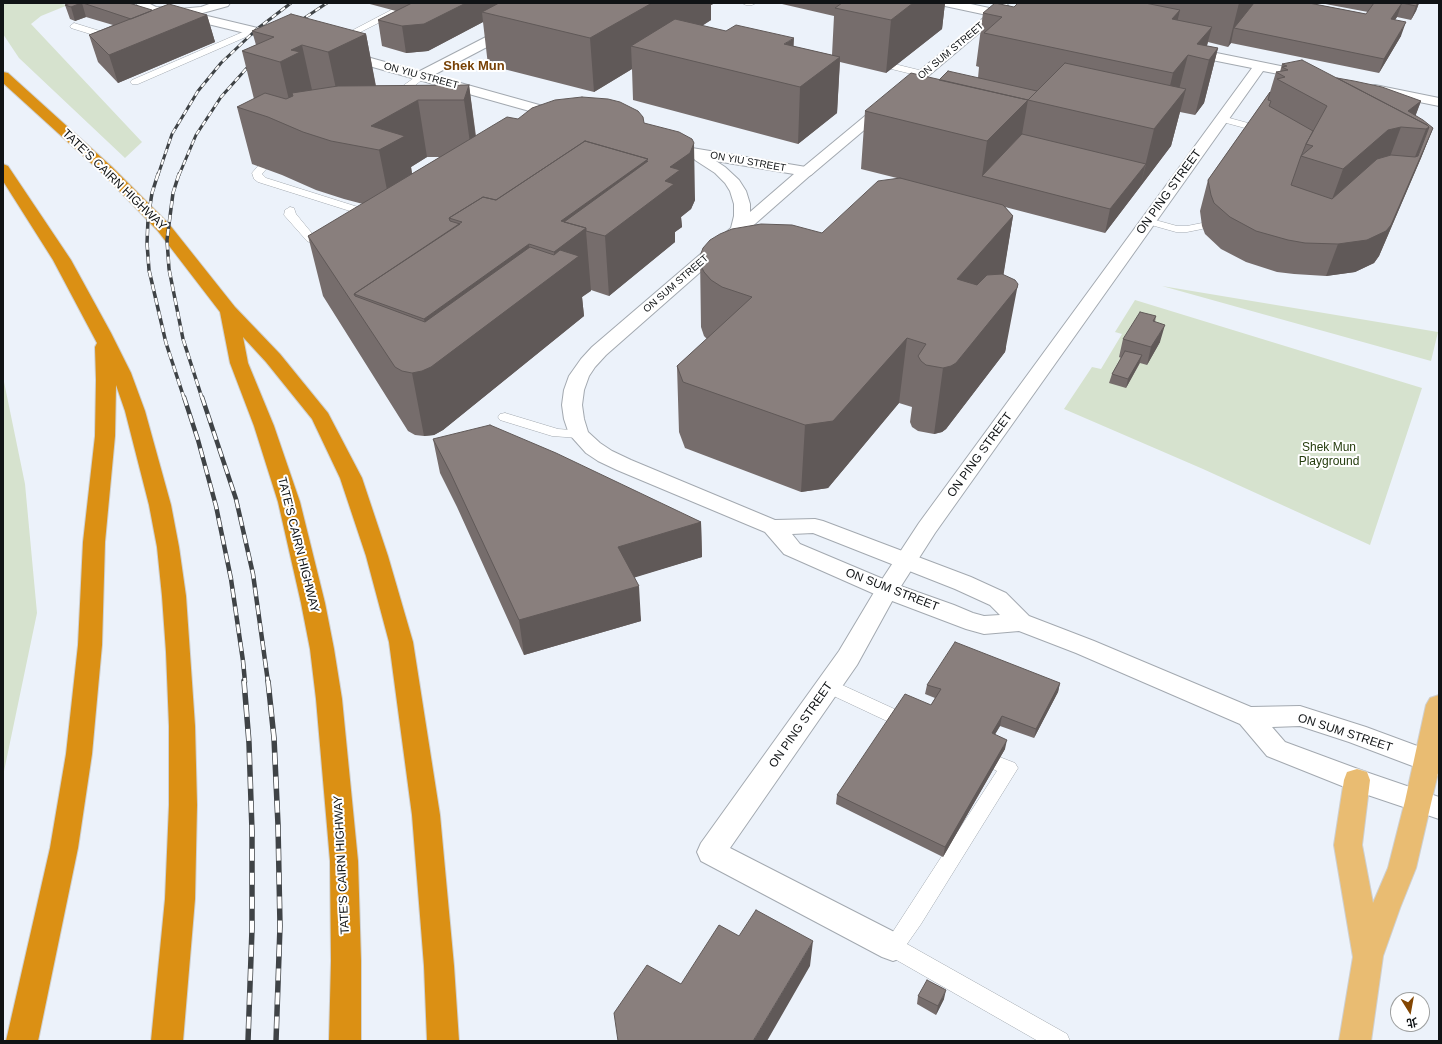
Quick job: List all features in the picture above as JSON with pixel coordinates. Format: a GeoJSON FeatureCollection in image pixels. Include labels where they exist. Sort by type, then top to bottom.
{"type":"FeatureCollection","features":[{"type":"Feature","properties":{"kind":"highway","name":"TATE'S CAIRN HIGHWAY"},"geometry":{"type":"LineString","coordinates":[[3,76],[107,170],[147,210],[163,227],[229,311],[239,363],[264,426],[289,502],[312,596],[322,649],[330,707],[344,861],[346,961],[345,1041]]}},
{"type":"Feature","properties":{"kind":"highway"},"geometry":{"type":"LineString","coordinates":[[3,169],[62,260],[102,333],[121,373],[148,459],[167,540],[174,596],[182,726],[183,805],[180,899],[167,1041]]}},
{"type":"Feature","properties":{"kind":"highway"},"geometry":{"type":"LineString","coordinates":[[229,311],[273,358],[321,417],[351,478],[377,556],[401,642],[426,815],[439,966],[443,1041]]}},
{"type":"Feature","properties":{"kind":"highway"},"geometry":{"type":"LineString","coordinates":[[22,1041],[72,805],[85,700],[90,645],[94,542],[105,436],[106,380],[102,333]]}},
{"type":"Feature","properties":{"kind":"main road"},"geometry":{"type":"LineString","coordinates":[[1356,1041],[1368,956],[1385,908],[1429,804],[1439,705]]}},
{"type":"Feature","properties":{"kind":"main road"},"geometry":{"type":"LineString","coordinates":[[1356,780],[1348,845],[1368,956]]}},
{"type":"Feature","properties":{"kind":"street"},"geometry":{"type":"LineString","coordinates":[[142,3],[146,8],[181,19],[200,18],[293,41]]}},
{"type":"Feature","properties":{"kind":"street"},"geometry":{"type":"LineString","coordinates":[[181,19],[224,3],[234,18],[266,35]]}},
{"type":"Feature","properties":{"kind":"street"},"geometry":{"type":"LineString","coordinates":[[420,76],[561,3]]}},
{"type":"Feature","properties":{"kind":"street"},"geometry":{"type":"LineString","coordinates":[[948,3],[1027,19]]}},
{"type":"Feature","properties":{"kind":"street","name":"ON SUM STREET"},"geometry":{"type":"LineString","coordinates":[[1007,3],[739,229],[599,351],[579,376],[573,397],[574,419],[579,434],[593,448],[605,456],[773,527],[814,526],[906,561],[998,599],[1021,622],[1085,647],[1249,717],[1300,716],[1357,734],[1433,762]]}},
{"type":"Feature","properties":{"kind":"street"},"geometry":{"type":"LineString","coordinates":[[1178,50],[1326,79]]}},
{"type":"Feature","properties":{"kind":"street","name":"ON YIU STREET"},"geometry":{"type":"LineString","coordinates":[[334,51],[420,76],[553,118],[580,121]]}},
{"type":"Feature","properties":{"kind":"street","name":"ON PING STREET"},"geometry":{"type":"LineString","coordinates":[[893,947],[711,852],[848,658],[887,590],[927,528],[1260,66]]}},
{"type":"Feature","properties":{"kind":"street"},"geometry":{"type":"LineString","coordinates":[[1364,87],[1439,102]]}},
{"type":"Feature","properties":{"kind":"street","name":"ON YIU STREET"},"geometry":{"type":"LineString","coordinates":[[654,142],[691,152],[806,172]]}},
{"type":"Feature","properties":{"kind":"street","name":"ON YIU STREET"},"geometry":{"type":"LineString","coordinates":[[691,152],[720,170],[731,180],[738,191],[742,204],[742,216],[739,229]]}},
{"type":"Feature","properties":{"kind":"street","name":"ON SUM STREET"},"geometry":{"type":"LineString","coordinates":[[773,527],[792,549],[887,590],[946,611],[966,620],[984,625],[1021,622]]}},
{"type":"Feature","properties":{"kind":"street","name":"ON SUM STREET"},"geometry":{"type":"LineString","coordinates":[[1249,717],[1276,749],[1356,780],[1429,804]]}},
{"type":"Feature","properties":{"kind":"lane"},"geometry":{"type":"LineString","coordinates":[[746,3],[752,3]]}},
{"type":"Feature","properties":{"kind":"lane"},"geometry":{"type":"LineString","coordinates":[[334,51],[396,11]]}},
{"type":"Feature","properties":{"kind":"lane"},"geometry":{"type":"LineString","coordinates":[[74,26],[118,40]]}},
{"type":"Feature","properties":{"kind":"lane"},"geometry":{"type":"LineString","coordinates":[[135,82],[174,62],[252,31]]}},
{"type":"Feature","properties":{"kind":"lane"},"geometry":{"type":"LineString","coordinates":[[871,61],[924,74]]}},
{"type":"Feature","properties":{"kind":"lane"},"geometry":{"type":"LineString","coordinates":[[384,102],[403,91],[420,76]]}},
{"type":"Feature","properties":{"kind":"lane"},"geometry":{"type":"LineString","coordinates":[[1222,119],[1256,128]]}},
{"type":"Feature","properties":{"kind":"lane"},"geometry":{"type":"LineString","coordinates":[[262,168],[257,173],[258,177],[262,180],[385,219]]}},
{"type":"Feature","properties":{"kind":"lane"},"geometry":{"type":"LineString","coordinates":[[290,210],[290,215],[311,239],[325,246],[337,246]]}},
{"type":"Feature","properties":{"kind":"lane"},"geometry":{"type":"LineString","coordinates":[[1148,221],[1176,229],[1202,226]]}},
{"type":"Feature","properties":{"kind":"lane"},"geometry":{"type":"LineString","coordinates":[[505,417],[557,433],[579,434]]}},
{"type":"Feature","properties":{"kind":"lane"},"geometry":{"type":"LineString","coordinates":[[829,686],[895,717]]}},
{"type":"Feature","properties":{"kind":"lane"},"geometry":{"type":"LineString","coordinates":[[997,763],[1009,768],[914,918],[893,947],[1059,1041]]}},
{"type":"Feature","properties":{"kind":"green space"},"geometry":{"type":"Polygon","coordinates":[[[3,3],[55,3],[68,5],[41,16],[31,24],[142,142],[125,158],[19,58],[3,34],[3,3]]]}},
{"type":"Feature","properties":{"kind":"green space"},"geometry":{"type":"Polygon","coordinates":[[[1162,286],[1438,332],[1431,361],[1162,286]]]}},
{"type":"Feature","properties":{"kind":"green space","name":"Shek Mun Playground"},"geometry":{"type":"Polygon","coordinates":[[[1135,300],[1422,388],[1370,545],[1203,469],[1064,409],[1092,367],[1101,369],[1122,334],[1115,332],[1135,300]]]}},
{"type":"Feature","properties":{"kind":"green space"},"geometry":{"type":"Polygon","coordinates":[[[3,377],[25,484],[37,613],[3,776],[3,377]]]}},
{"type":"Feature","properties":{"kind":"building"},"geometry":{"type":"Polygon","coordinates":[[[70,3],[81,3],[71,7],[65,5],[70,3]]]}},
{"type":"Feature","properties":{"kind":"building"},"geometry":{"type":"Polygon","coordinates":[[[83,3],[129,3],[152,10],[131,19],[83,3]]]}},
{"type":"Feature","properties":{"kind":"building"},"geometry":{"type":"Polygon","coordinates":[[[412,3],[466,3],[424,24],[402,26],[378,20],[412,3]]]}},
{"type":"Feature","properties":{"kind":"building"},"geometry":{"type":"Polygon","coordinates":[[[499,3],[652,3],[590,38],[482,12],[499,3]]]}},
{"type":"Feature","properties":{"kind":"building"},"geometry":{"type":"Polygon","coordinates":[[[842,3],[913,3],[891,20],[835,8],[842,3]]]}},
{"type":"Feature","properties":{"kind":"building"},"geometry":{"type":"Polygon","coordinates":[[[995,3],[1014,7],[1018,3],[1145,3],[1180,10],[1172,19],[1212,27],[1197,44],[1218,48],[1209,60],[1188,55],[1173,73],[984,33],[1002,17],[983,13],[995,3]]]}},
{"type":"Feature","properties":{"kind":"building"},"geometry":{"type":"Polygon","coordinates":[[[1254,3],[1309,3],[1366,14],[1374,3],[1402,3],[1391,19],[1406,22],[1384,59],[1234,28],[1254,3]]]}},
{"type":"Feature","properties":{"kind":"building"},"geometry":{"type":"Polygon","coordinates":[[[1402,3],[1418,3],[1416,6],[1402,3]]]}},
{"type":"Feature","properties":{"kind":"building"},"geometry":{"type":"Polygon","coordinates":[[[169,4],[207,15],[109,55],[89,35],[169,4]]]}},
{"type":"Feature","properties":{"kind":"building"},"geometry":{"type":"Polygon","coordinates":[[[291,14],[366,34],[328,52],[302,45],[291,50],[300,52],[280,62],[242,51],[274,37],[252,31],[291,14]]]}},
{"type":"Feature","properties":{"kind":"building"},"geometry":{"type":"Polygon","coordinates":[[[675,19],[726,31],[736,25],[794,38],[784,44],[840,57],[800,87],[631,46],[675,19]]]}},
{"type":"Feature","properties":{"kind":"building"},"geometry":{"type":"Polygon","coordinates":[[[1302,60],[1429,127],[1426,129],[1401,127],[1388,130],[1343,169],[1301,156],[1313,146],[1306,144],[1327,106],[1277,79],[1285,77],[1276,72],[1288,70],[1282,67],[1287,66],[1282,64],[1302,60]]]}},
{"type":"Feature","properties":{"kind":"building"},"geometry":{"type":"Polygon","coordinates":[[[1065,63],[1186,89],[1154,129],[1028,100],[1065,63]]]}},
{"type":"Feature","properties":{"kind":"building"},"geometry":{"type":"Polygon","coordinates":[[[948,71],[1037,91],[1028,100],[939,80],[948,71]]]}},
{"type":"Feature","properties":{"kind":"building"},"geometry":{"type":"Polygon","coordinates":[[[911,73],[1028,100],[987,141],[865,111],[911,73]]]}},
{"type":"Feature","properties":{"kind":"building"},"geometry":{"type":"Polygon","coordinates":[[[1337,78],[1382,87],[1421,101],[1408,111],[1433,128],[1391,225],[1386,231],[1367,240],[1338,244],[1305,243],[1256,231],[1230,217],[1214,203],[1208,180],[1270,92],[1268,100],[1271,101],[1269,106],[1313,131],[1301,156],[1291,185],[1332,199],[1377,159],[1391,155],[1418,156],[1429,127],[1427,125],[1337,78]]]}},
{"type":"Feature","properties":{"kind":"building"},"geometry":{"type":"Polygon","coordinates":[[[469,85],[464,100],[418,100],[371,126],[405,136],[379,150],[331,141],[237,107],[265,93],[286,99],[293,96],[292,93],[338,86],[469,85]]]}},
{"type":"Feature","properties":{"kind":"building"},"geometry":{"type":"Polygon","coordinates":[[[582,97],[608,99],[620,102],[638,111],[643,117],[644,123],[679,132],[692,139],[694,143],[690,153],[670,167],[680,170],[665,181],[674,184],[605,236],[586,231],[586,228],[564,222],[648,161],[646,161],[648,159],[585,141],[496,200],[483,197],[449,218],[450,221],[460,224],[354,294],[355,296],[425,322],[530,247],[554,255],[560,250],[579,256],[431,367],[412,373],[402,371],[395,367],[308,236],[507,117],[518,119],[532,108],[555,100],[582,97]]]}},
{"type":"Feature","properties":{"kind":"building"},"geometry":{"type":"Polygon","coordinates":[[[1022,134],[1146,164],[1110,209],[982,176],[1022,134]]]}},
{"type":"Feature","properties":{"kind":"building"},"geometry":{"type":"Polygon","coordinates":[[[585,141],[648,159],[561,221],[586,228],[554,252],[529,244],[424,319],[354,294],[462,222],[449,218],[483,197],[496,200],[585,141]]]}},
{"type":"Feature","properties":{"kind":"building"},"geometry":{"type":"Polygon","coordinates":[[[900,178],[1003,205],[1013,216],[957,279],[977,285],[987,275],[1002,274],[1015,280],[1018,284],[1017,288],[956,363],[943,368],[926,365],[918,356],[926,344],[907,338],[833,421],[805,425],[683,382],[677,366],[752,297],[722,287],[711,280],[704,272],[700,264],[700,256],[703,248],[710,240],[732,229],[761,224],[792,225],[822,233],[878,181],[900,178]]]}},
{"type":"Feature","properties":{"kind":"building"},"geometry":{"type":"Polygon","coordinates":[[[1140,312],[1156,316],[1153,321],[1165,325],[1151,347],[1123,339],[1140,312]]]}},
{"type":"Feature","properties":{"kind":"building"},"geometry":{"type":"Polygon","coordinates":[[[1125,351],[1142,355],[1128,379],[1112,374],[1125,351]]]}},
{"type":"Feature","properties":{"kind":"building"},"geometry":{"type":"Polygon","coordinates":[[[490,425],[556,453],[701,522],[618,547],[639,586],[519,620],[433,439],[490,425]]]}},
{"type":"Feature","properties":{"kind":"building"},"geometry":{"type":"Polygon","coordinates":[[[955,642],[1060,683],[1036,729],[1002,716],[992,733],[1007,740],[945,847],[837,795],[905,694],[931,705],[941,689],[927,685],[955,642]]]}},
{"type":"Feature","properties":{"kind":"building"},"geometry":{"type":"Polygon","coordinates":[[[756,910],[813,941],[753,1041],[618,1041],[614,1013],[647,965],[681,984],[719,925],[739,936],[756,910]]]}},
{"type":"Feature","properties":{"kind":"building"},"geometry":{"type":"Polygon","coordinates":[[[927,980],[946,990],[938,1006],[918,996],[927,980]]]}},
{"type":"Feature","properties":{"kind":"railway"},"geometry":{"type":"LineString","coordinates":[[158,175],[172,134],[198,91],[221,63],[257,29],[291,3]]}},
{"type":"Feature","properties":{"kind":"railway"},"geometry":{"type":"LineString","coordinates":[[297,23],[327,3]]}},
{"type":"Feature","properties":{"kind":"railway"},"geometry":{"type":"LineString","coordinates":[[179,175],[196,135],[221,97],[254,60]]}},
{"type":"Feature","properties":{"kind":"railway"},"geometry":{"type":"LineString","coordinates":[[158,174],[152,193],[148,219],[147,243],[149,270],[166,343],[184,398]]}},
{"type":"Feature","properties":{"kind":"railway"},"geometry":{"type":"LineString","coordinates":[[179,174],[173,193],[167,240],[169,269],[183,339],[202,398]]}},
{"type":"Feature","properties":{"kind":"railway"},"geometry":{"type":"LineString","coordinates":[[184,397],[198,440],[216,506],[231,579],[245,682]]}},
{"type":"Feature","properties":{"kind":"railway"},"geometry":{"type":"LineString","coordinates":[[202,397],[236,499],[253,574],[268,682]]}},
{"type":"Feature","properties":{"kind":"railway"},"geometry":{"type":"LineString","coordinates":[[244,681],[249,743],[252,831],[252,929],[248,1041]]}},
{"type":"Feature","properties":{"kind":"railway"},"geometry":{"type":"LineString","coordinates":[[268,681],[274,738],[278,825],[280,926],[276,1041]]}},
{"type":"Feature","properties":{"kind":"district","name":"Shek Mun"},"geometry":{"type":"Point","coordinates":[474,66]}}]}
